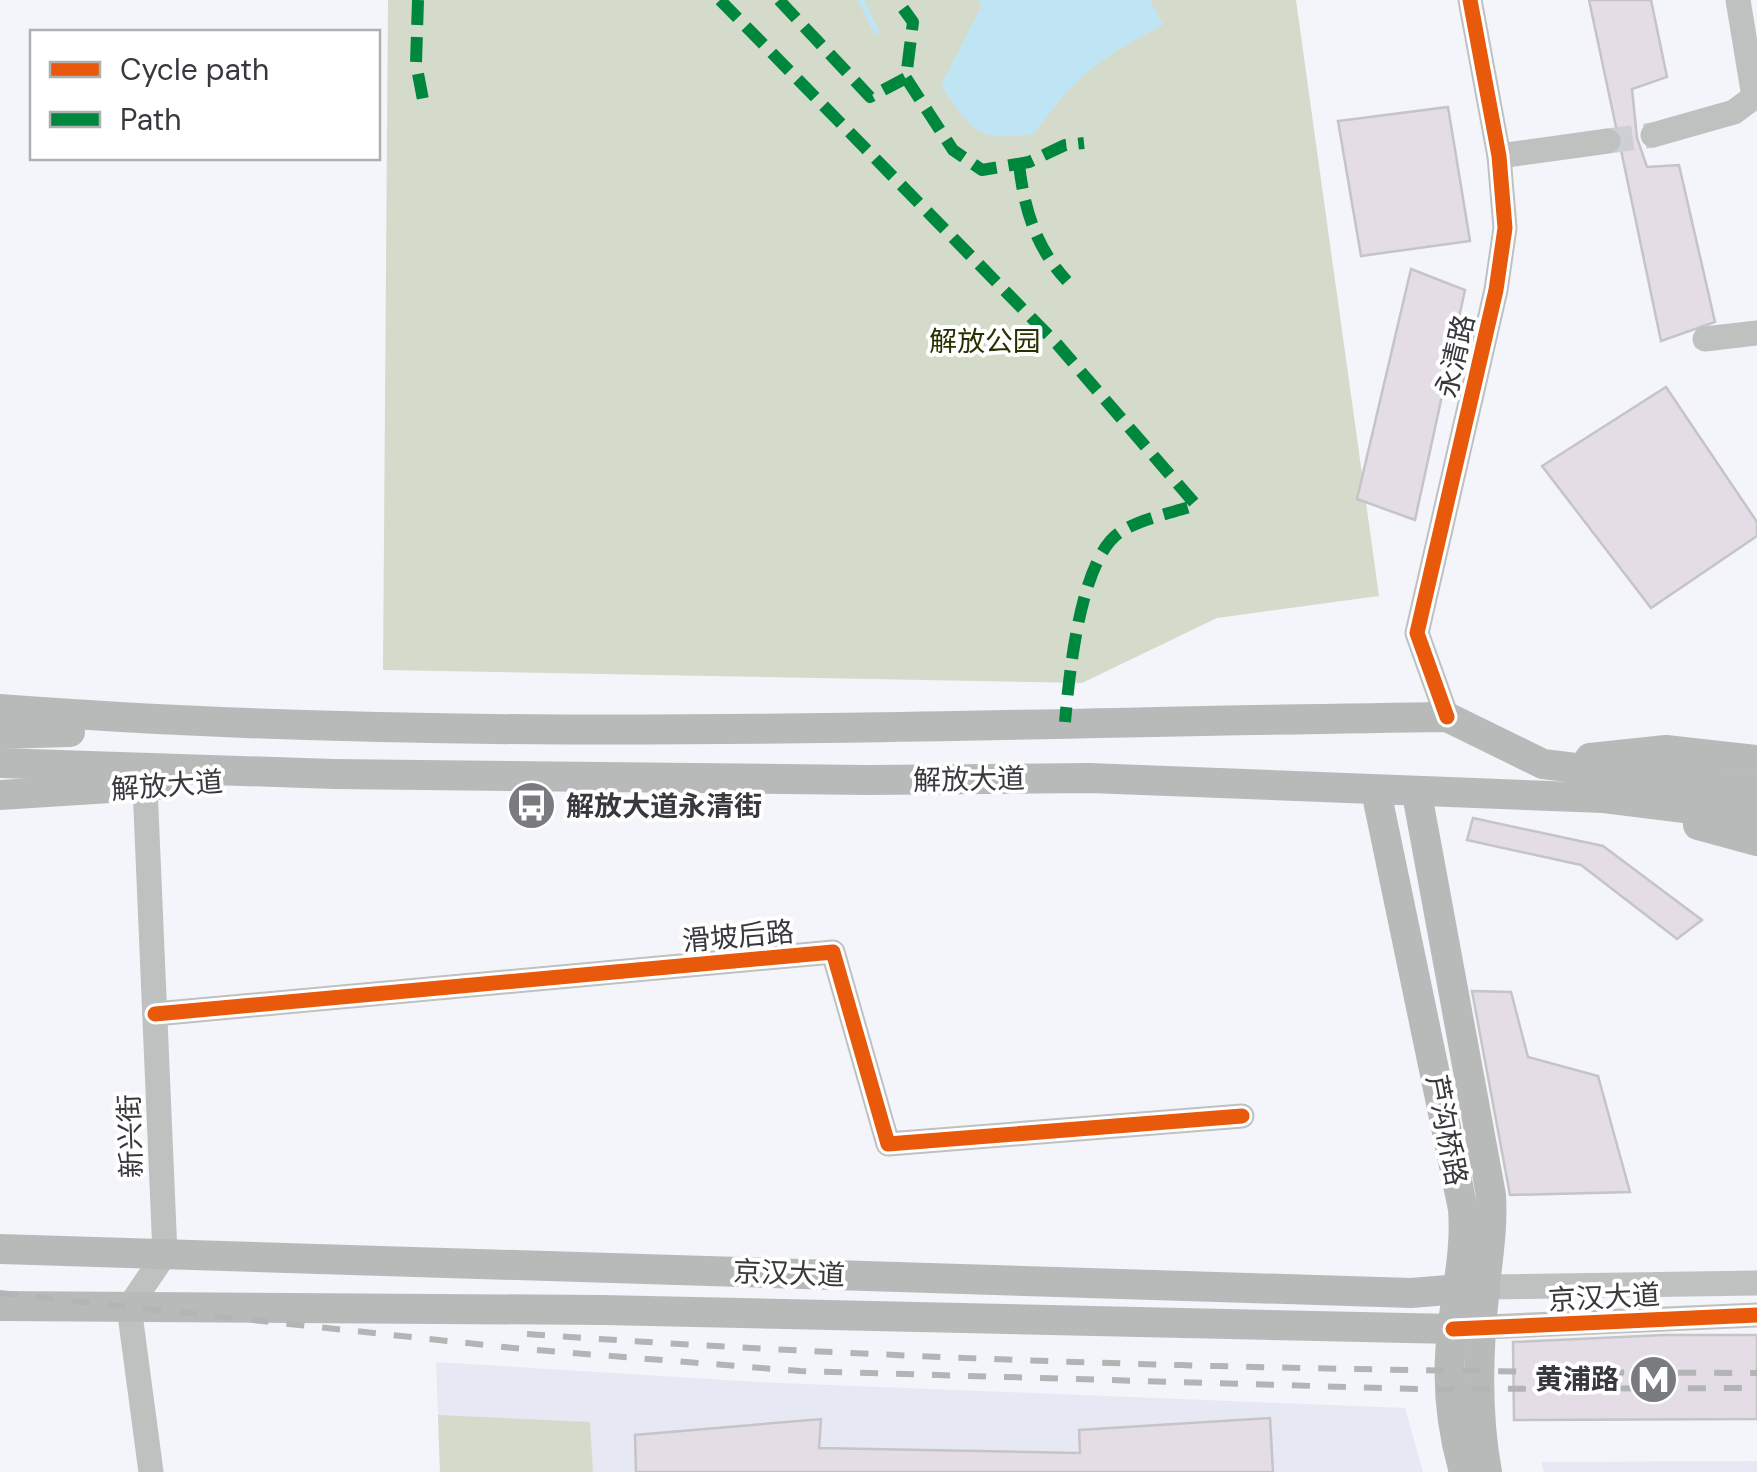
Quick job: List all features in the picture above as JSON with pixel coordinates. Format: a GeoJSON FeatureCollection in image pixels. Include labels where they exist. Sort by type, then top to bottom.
{"type":"FeatureCollection","features":[{"type":"Feature","properties":{"kind":"main road","name":"解放大道"},"geometry":{"type":"LineString","coordinates":[[0,710],[528,732],[1447,718],[1543,764],[1757,790]]}},
{"type":"Feature","properties":{"kind":"main road","name":"解放大道"},"geometry":{"type":"LineString","coordinates":[[0,734],[333,726]]}},
{"type":"Feature","properties":{"kind":"main road"},"geometry":{"type":"LineString","coordinates":[[1543,764],[1666,750],[1757,760]]}},
{"type":"Feature","properties":{"kind":"main road","name":"解放大道"},"geometry":{"type":"LineString","coordinates":[[0,762],[334,774],[867,780],[1090,778],[1417,794],[1604,798],[1757,817]]}},
{"type":"Feature","properties":{"kind":"main road","name":"解放大道"},"geometry":{"type":"LineString","coordinates":[[0,795],[334,774]]}},
{"type":"Feature","properties":{"kind":"main road","name":"芦沟桥路"},"geometry":{"type":"LineString","coordinates":[[1376,790],[1463,1208],[1472,1288],[1468,1328],[1451,1404],[1464,1472]]}},
{"type":"Feature","properties":{"kind":"main road","name":"芦沟桥路"},"geometry":{"type":"LineString","coordinates":[[1417,794],[1490,1195],[1494,1234],[1472,1288]]}},
{"type":"Feature","properties":{"kind":"main road","name":"解放大道"},"geometry":{"type":"LineString","coordinates":[[1604,798],[1757,842]]}},
{"type":"Feature","properties":{"kind":"main road","name":"京汉大道"},"geometry":{"type":"LineString","coordinates":[[0,1249],[1391,1292],[1472,1288]]}},
{"type":"Feature","properties":{"kind":"main road","name":"京汉大道"},"geometry":{"type":"LineString","coordinates":[[0,1306],[603,1310],[1468,1328]]}},
{"type":"Feature","properties":{"kind":"main road","name":"芦沟桥路"},"geometry":{"type":"LineString","coordinates":[[1468,1328],[1487,1472]]}},
{"type":"Feature","properties":{"kind":"street","name":"永清路"},"geometry":{"type":"LineString","coordinates":[[1447,718],[1417,633],[1496,290],[1505,228],[1500,156],[1470,0]]}},
{"type":"Feature","properties":{"kind":"street"},"geometry":{"type":"LineString","coordinates":[[1653,135],[1734,112],[1754,97],[1738,0]]}},
{"type":"Feature","properties":{"kind":"street"},"geometry":{"type":"LineString","coordinates":[[1500,156],[1608,141]]}},
{"type":"Feature","properties":{"kind":"street"},"geometry":{"type":"LineString","coordinates":[[1705,338],[1757,333]]}},
{"type":"Feature","properties":{"kind":"street","name":"新兴街"},"geometry":{"type":"LineString","coordinates":[[145,786],[165,1254]]}},
{"type":"Feature","properties":{"kind":"street","name":"滑坡后路"},"geometry":{"type":"LineString","coordinates":[[155,1014],[834,952],[888,1144],[1242,1116]]}},
{"type":"Feature","properties":{"kind":"street"},"geometry":{"type":"LineString","coordinates":[[151,1472],[129,1307],[165,1254]]}},
{"type":"Feature","properties":{"kind":"street","name":"京汉大道"},"geometry":{"type":"LineString","coordinates":[[1472,1288],[1757,1283]]}},
{"type":"Feature","properties":{"kind":"street","name":"京汉大道"},"geometry":{"type":"LineString","coordinates":[[1468,1328],[1757,1315]]}},
{"type":"Feature","properties":{"kind":"shaded area"},"geometry":{"type":"Polygon","coordinates":[[[436,1362],[758,1382],[1405,1408],[1423,1472],[440,1472],[436,1362]]]}},
{"type":"Feature","properties":{"kind":"shaded area"},"geometry":{"type":"Polygon","coordinates":[[[1757,1461],[1757,1472],[1544,1472],[1541,1462],[1757,1461]]]}},
{"type":"Feature","properties":{"kind":"green space","name":"解放公园"},"geometry":{"type":"Polygon","coordinates":[[[388,0],[1296,0],[1379,596],[1217,618],[1082,683],[383,670],[388,0]]]}},
{"type":"Feature","properties":{"kind":"green space"},"geometry":{"type":"Polygon","coordinates":[[[438,1415],[590,1422],[593,1472],[440,1472],[438,1415]]]}},
{"type":"Feature","properties":{"kind":"water"},"geometry":{"type":"Polygon","coordinates":[[[978,0],[1150,0],[1163,25],[1091,70],[1063,96],[1034,134],[1000,136],[969,123],[941,85],[982,5],[978,0]]]}},
{"type":"Feature","properties":{"kind":"building"},"geometry":{"type":"Polygon","coordinates":[[[1589,0],[1651,0],[1667,77],[1632,89],[1637,138],[1647,167],[1679,165],[1715,322],[1661,341],[1621,150],[1624,138],[1616,127],[1589,0]]]}},
{"type":"Feature","properties":{"kind":"building"},"geometry":{"type":"Polygon","coordinates":[[[1448,107],[1470,241],[1361,256],[1338,121],[1448,107]]]}},
{"type":"Feature","properties":{"kind":"building"},"geometry":{"type":"Polygon","coordinates":[[[1411,269],[1465,290],[1415,520],[1357,499],[1411,269]]]}},
{"type":"Feature","properties":{"kind":"building"},"geometry":{"type":"Polygon","coordinates":[[[1666,387],[1757,522],[1757,536],[1651,608],[1542,466],[1666,387]]]}},
{"type":"Feature","properties":{"kind":"building"},"geometry":{"type":"Polygon","coordinates":[[[1473,818],[1603,846],[1702,920],[1677,939],[1581,865],[1467,840],[1473,818]]]}},
{"type":"Feature","properties":{"kind":"building"},"geometry":{"type":"Polygon","coordinates":[[[1472,991],[1511,992],[1528,1057],[1598,1076],[1630,1192],[1510,1195],[1472,991]]]}},
{"type":"Feature","properties":{"kind":"building"},"geometry":{"type":"Polygon","coordinates":[[[1757,1335],[1757,1419],[1514,1420],[1513,1342],[1757,1335]]]}},
{"type":"Feature","properties":{"kind":"building"},"geometry":{"type":"Polygon","coordinates":[[[1270,1418],[1273,1472],[636,1472],[635,1435],[821,1419],[819,1448],[1080,1453],[1079,1430],[1270,1418]]]}},
{"type":"Feature","properties":{"kind":"waterway"},"geometry":{"type":"LineString","coordinates":[[861,0],[876,31]]}},
{"type":"Feature","properties":{"kind":"tunnel"},"geometry":{"type":"LineString","coordinates":[[1608,141],[1653,135]]}},
{"type":"Feature","properties":{"kind":"railway"},"geometry":{"type":"LineString","coordinates":[[0,1293],[523,1349],[800,1371],[1417,1389],[1757,1388]]}},
{"type":"Feature","properties":{"kind":"railway"},"geometry":{"type":"LineString","coordinates":[[527,1334],[834,1352],[1142,1364],[1757,1373]]}},
{"type":"Feature","properties":{"kind":"marked path"},"geometry":{"type":"LineString","coordinates":[[418,0],[416,63],[424,105]]}},
{"type":"Feature","properties":{"kind":"marked path"},"geometry":{"type":"LineString","coordinates":[[720,0],[1057,344],[1196,505],[1130,526],[1108,544],[1096,565],[1079,619],[1065,722]]}},
{"type":"Feature","properties":{"kind":"marked path"},"geometry":{"type":"LineString","coordinates":[[779,0],[870,97],[906,78],[913,22],[897,0]]}},
{"type":"Feature","properties":{"kind":"marked path"},"geometry":{"type":"LineString","coordinates":[[906,78],[953,150],[982,170],[1029,162],[1065,145],[1084,143]]}},
{"type":"Feature","properties":{"kind":"marked path"},"geometry":{"type":"LineString","coordinates":[[1019,164],[1033,227],[1047,255],[1067,281]]}},
{"type":"Feature","properties":{"kind":"cycle path"},"geometry":{"type":"LineString","coordinates":[[1447,717],[1417,633],[1496,290],[1505,228],[1499,156],[1470,0]]}},
{"type":"Feature","properties":{"kind":"cycle path"},"geometry":{"type":"LineString","coordinates":[[155,1014],[833,952],[888,1144],[1242,1116]]}},
{"type":"Feature","properties":{"kind":"cycle path"},"geometry":{"type":"LineString","coordinates":[[1453,1329],[1757,1315]]}},
{"type":"Feature","properties":{"kind":"place","name":"解放大道永清街"},"geometry":{"type":"Point","coordinates":[531,806]}},
{"type":"Feature","properties":{"kind":"place","name":"黄浦路"},"geometry":{"type":"Point","coordinates":[1654,1379]}}]}
